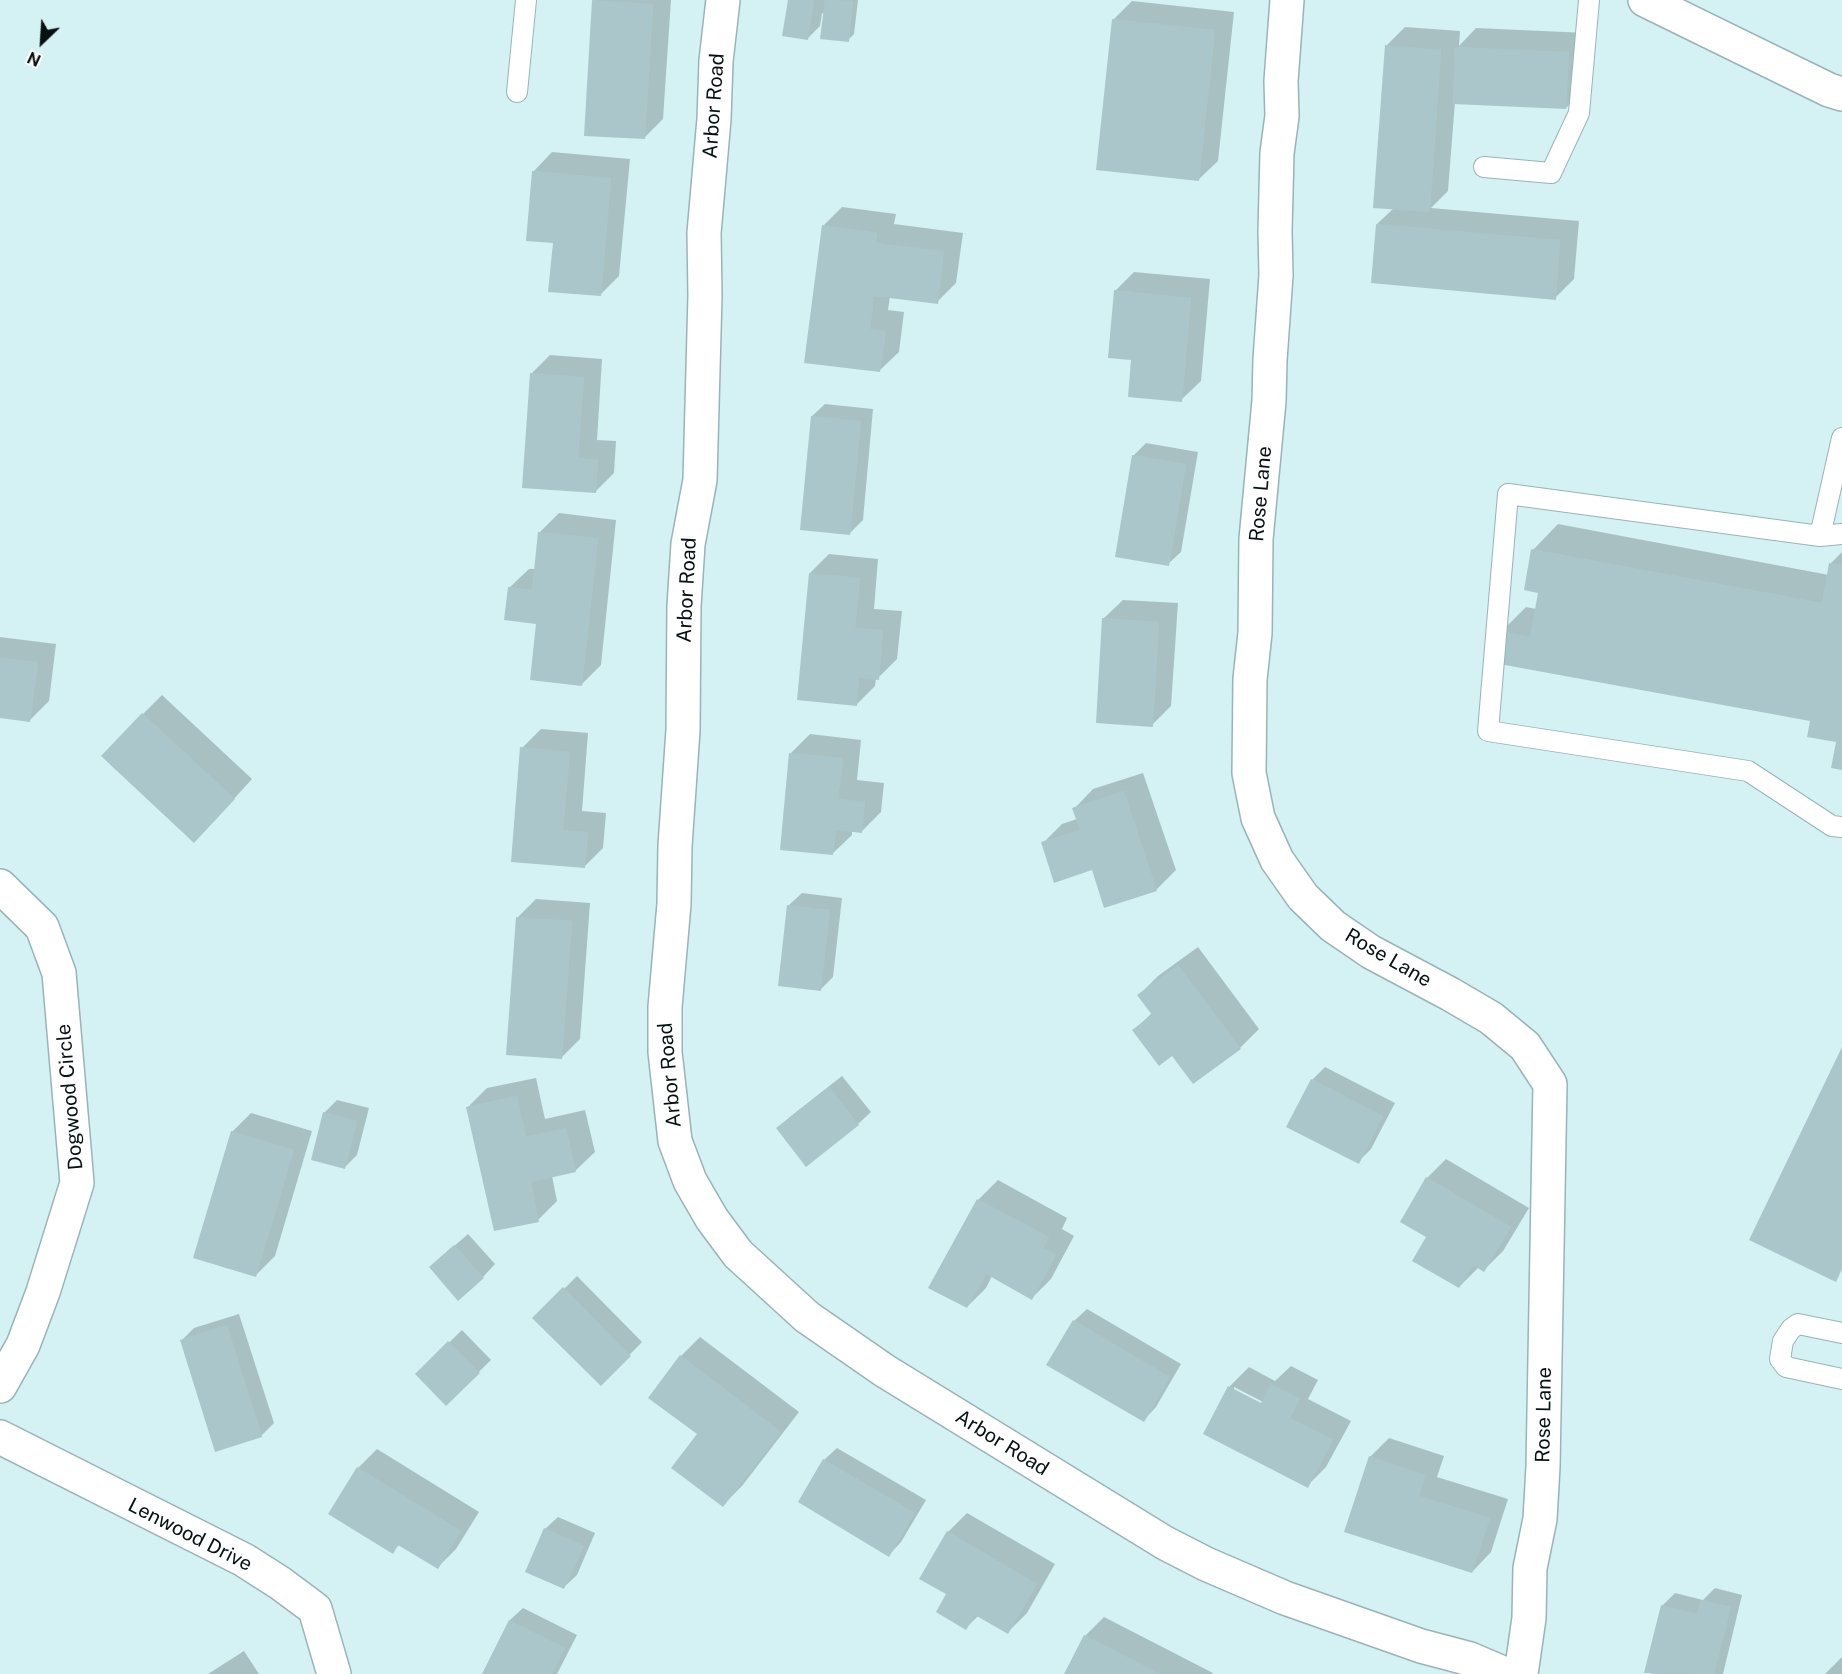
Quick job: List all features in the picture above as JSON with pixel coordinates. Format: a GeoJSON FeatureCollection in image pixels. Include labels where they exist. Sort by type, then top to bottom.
{"type":"FeatureCollection","features":[{"type":"Feature","properties":{"kind":"street","name":"Arbor Road"},"geometry":{"type":"LineString","coordinates":[[723,0],[716,61],[714,119],[704,233],[705,295],[700,480],[688,544],[674,904],[665,1007],[665,1052],[675,1141],[690,1181],[712,1219],[738,1254],[807,1317],[885,1371],[1165,1543],[1285,1599],[1421,1646],[1470,1659],[1505,1674]]}},
{"type":"Feature","properties":{"kind":"street","name":"Rose Lane"},"geometry":{"type":"LineString","coordinates":[[1287,0],[1281,81],[1282,116],[1277,153],[1276,274],[1269,401],[1256,539],[1255,633],[1250,679],[1250,773],[1258,818],[1277,860],[1303,897],[1333,926],[1371,952],[1491,1018],[1525,1046],[1551,1084],[1543,1467],[1540,1519],[1530,1568],[1528,1618],[1521,1674]]}},
{"type":"Feature","properties":{"kind":"street"},"geometry":{"type":"LineString","coordinates":[[1645,0],[1829,90],[1842,94]]}},
{"type":"Feature","properties":{"kind":"street","name":"Dogwood Circle"},"geometry":{"type":"LineString","coordinates":[[0,886],[42,927],[59,973],[77,1183],[44,1292],[23,1345],[0,1386]]}},
{"type":"Feature","properties":{"kind":"street","name":"Lenwood Drive"},"geometry":{"type":"LineString","coordinates":[[0,1437],[243,1560],[280,1583],[315,1609],[334,1674]]}},
{"type":"Feature","properties":{"kind":"lane"},"geometry":{"type":"LineString","coordinates":[[518,92],[526,0]]}},
{"type":"Feature","properties":{"kind":"lane"},"geometry":{"type":"LineString","coordinates":[[1484,167],[1551,173],[1580,113],[1589,0]]}},
{"type":"Feature","properties":{"kind":"lane"},"geometry":{"type":"LineString","coordinates":[[1820,536],[1842,438]]}},
{"type":"Feature","properties":{"kind":"lane"},"geometry":{"type":"LineString","coordinates":[[1842,534],[1820,536],[1508,494],[1488,730],[1748,771],[1832,826],[1842,827]]}},
{"type":"Feature","properties":{"kind":"lane"},"geometry":{"type":"LineString","coordinates":[[1842,1333],[1798,1324],[1791,1329],[1783,1341],[1780,1359],[1786,1367],[1842,1379]]}},
{"type":"Feature","properties":{"kind":"building"},"geometry":{"type":"Polygon","coordinates":[[[592,0],[653,4],[645,139],[584,136],[592,0]]]}},
{"type":"Feature","properties":{"kind":"building"},"geometry":{"type":"Polygon","coordinates":[[[788,0],[814,0],[808,40],[782,36],[788,0]]]}},
{"type":"Feature","properties":{"kind":"building"},"geometry":{"type":"Polygon","coordinates":[[[825,0],[853,1],[849,42],[820,39],[825,0]]]}},
{"type":"Feature","properties":{"kind":"building"},"geometry":{"type":"Polygon","coordinates":[[[1112,19],[1215,30],[1199,181],[1096,170],[1112,19]]]}},
{"type":"Feature","properties":{"kind":"building"},"geometry":{"type":"Polygon","coordinates":[[[1385,45],[1441,50],[1430,212],[1373,208],[1385,45]]]}},
{"type":"Feature","properties":{"kind":"building"},"geometry":{"type":"Polygon","coordinates":[[[1455,47],[1569,52],[1566,109],[1453,104],[1455,47]]]}},
{"type":"Feature","properties":{"kind":"building"},"geometry":{"type":"Polygon","coordinates":[[[532,171],[611,178],[601,296],[548,292],[553,243],[526,241],[532,171]]]}},
{"type":"Feature","properties":{"kind":"building"},"geometry":{"type":"Polygon","coordinates":[[[1376,224],[1560,240],[1556,300],[1371,283],[1376,224]]]}},
{"type":"Feature","properties":{"kind":"building"},"geometry":{"type":"Polygon","coordinates":[[[822,225],[877,233],[876,243],[944,251],[938,304],[874,296],[870,329],[886,331],[880,372],[804,363],[822,225]]]}},
{"type":"Feature","properties":{"kind":"building"},"geometry":{"type":"Polygon","coordinates":[[[1114,290],[1191,298],[1182,402],[1128,397],[1131,360],[1108,358],[1114,290]]]}},
{"type":"Feature","properties":{"kind":"building"},"geometry":{"type":"Polygon","coordinates":[[[530,373],[584,377],[578,458],[598,460],[596,493],[522,488],[530,373]]]}},
{"type":"Feature","properties":{"kind":"building"},"geometry":{"type":"Polygon","coordinates":[[[811,416],[861,421],[850,535],[800,530],[811,416]]]}},
{"type":"Feature","properties":{"kind":"building"},"geometry":{"type":"Polygon","coordinates":[[[1132,455],[1186,464],[1169,566],[1115,557],[1132,455]]]}},
{"type":"Feature","properties":{"kind":"building"},"geometry":{"type":"Polygon","coordinates":[[[538,532],[598,538],[582,686],[530,680],[536,624],[504,620],[508,587],[532,590],[538,532]]]}},
{"type":"Feature","properties":{"kind":"building"},"geometry":{"type":"Polygon","coordinates":[[[1531,549],[1822,603],[1829,563],[1842,565],[1842,770],[1831,768],[1836,742],[1807,737],[1810,721],[1494,663],[1499,631],[1530,637],[1538,593],[1524,590],[1531,549]]]}},
{"type":"Feature","properties":{"kind":"building"},"geometry":{"type":"Polygon","coordinates":[[[809,573],[860,578],[855,628],[883,630],[879,680],[859,678],[857,706],[797,700],[809,573]]]}},
{"type":"Feature","properties":{"kind":"building"},"geometry":{"type":"Polygon","coordinates":[[[1102,618],[1159,622],[1153,727],[1096,723],[1102,618]]]}},
{"type":"Feature","properties":{"kind":"building"},"geometry":{"type":"Polygon","coordinates":[[[0,658],[38,662],[30,722],[0,718],[0,658]]]}},
{"type":"Feature","properties":{"kind":"building"},"geometry":{"type":"Polygon","coordinates":[[[142,713],[235,799],[194,843],[101,756],[142,713]]]}},
{"type":"Feature","properties":{"kind":"building"},"geometry":{"type":"Polygon","coordinates":[[[520,747],[570,752],[563,830],[588,832],[585,868],[511,862],[520,747]]]}},
{"type":"Feature","properties":{"kind":"building"},"geometry":{"type":"Polygon","coordinates":[[[789,753],[843,758],[838,799],[865,802],[862,833],[836,830],[833,855],[780,850],[789,753]]]}},
{"type":"Feature","properties":{"kind":"building"},"geometry":{"type":"Polygon","coordinates":[[[1124,791],[1157,891],[1104,908],[1092,870],[1054,883],[1041,842],[1080,830],[1072,808],[1124,791]]]}},
{"type":"Feature","properties":{"kind":"building"},"geometry":{"type":"Polygon","coordinates":[[[787,905],[830,910],[821,991],[778,986],[787,905]]]}},
{"type":"Feature","properties":{"kind":"building"},"geometry":{"type":"Polygon","coordinates":[[[516,917],[572,921],[562,1059],[506,1055],[516,917]]]}},
{"type":"Feature","properties":{"kind":"building"},"geometry":{"type":"Polygon","coordinates":[[[1178,965],[1241,1049],[1193,1084],[1172,1056],[1159,1066],[1132,1030],[1152,1015],[1137,995],[1178,965]]]}},
{"type":"Feature","properties":{"kind":"building"},"geometry":{"type":"Polygon","coordinates":[[[1842,1047],[1842,1269],[1836,1282],[1749,1240],[1842,1047]]]}},
{"type":"Feature","properties":{"kind":"building"},"geometry":{"type":"Polygon","coordinates":[[[1311,1079],[1383,1116],[1359,1164],[1286,1127],[1311,1079]]]}},
{"type":"Feature","properties":{"kind":"building"},"geometry":{"type":"Polygon","coordinates":[[[829,1087],[859,1125],[806,1167],[776,1128],[829,1087]]]}},
{"type":"Feature","properties":{"kind":"building"},"geometry":{"type":"Polygon","coordinates":[[[517,1096],[526,1137],[566,1128],[576,1172],[531,1182],[539,1222],[494,1231],[466,1107],[517,1096]]]}},
{"type":"Feature","properties":{"kind":"building"},"geometry":{"type":"Polygon","coordinates":[[[323,1112],[357,1121],[345,1169],[311,1160],[323,1112]]]}},
{"type":"Feature","properties":{"kind":"building"},"geometry":{"type":"Polygon","coordinates":[[[231,1131],[294,1150],[256,1277],[193,1258],[231,1131]]]}},
{"type":"Feature","properties":{"kind":"building"},"geometry":{"type":"Polygon","coordinates":[[[1426,1177],[1511,1227],[1484,1272],[1473,1265],[1459,1288],[1412,1261],[1426,1237],[1400,1222],[1426,1177]]]}},
{"type":"Feature","properties":{"kind":"building"},"geometry":{"type":"Polygon","coordinates":[[[977,1199],[1049,1237],[1044,1248],[1056,1255],[1032,1300],[986,1274],[967,1308],[928,1288],[977,1199]]]}},
{"type":"Feature","properties":{"kind":"building"},"geometry":{"type":"Polygon","coordinates":[[[454,1245],[484,1278],[458,1301],[429,1267],[454,1245]]]}},
{"type":"Feature","properties":{"kind":"building"},"geometry":{"type":"Polygon","coordinates":[[[563,1287],[631,1356],[601,1386],[532,1318],[563,1287]]]}},
{"type":"Feature","properties":{"kind":"building"},"geometry":{"type":"Polygon","coordinates":[[[1073,1320],[1170,1377],[1144,1422],[1046,1365],[1073,1320]]]}},
{"type":"Feature","properties":{"kind":"building"},"geometry":{"type":"Polygon","coordinates":[[[227,1325],[262,1437],[215,1452],[180,1340],[227,1325]]]}},
{"type":"Feature","properties":{"kind":"building"},"geometry":{"type":"Polygon","coordinates":[[[448,1341],[480,1373],[446,1406],[415,1374],[448,1341]]]}},
{"type":"Feature","properties":{"kind":"building"},"geometry":{"type":"Polygon","coordinates":[[[680,1355],[781,1432],[723,1507],[671,1468],[697,1434],[648,1398],[680,1355]]]}},
{"type":"Feature","properties":{"kind":"building"},"geometry":{"type":"Polygon","coordinates":[[[1271,1384],[1300,1399],[1290,1418],[1333,1440],[1308,1488],[1203,1434],[1228,1386],[1261,1403],[1271,1384]]]}},
{"type":"Feature","properties":{"kind":"building"},"geometry":{"type":"Polygon","coordinates":[[[1369,1456],[1425,1475],[1419,1496],[1490,1518],[1472,1573],[1344,1532],[1369,1456]]]}},
{"type":"Feature","properties":{"kind":"building"},"geometry":{"type":"Polygon","coordinates":[[[823,1459],[915,1513],[889,1557],[798,1502],[823,1459]]]}},
{"type":"Feature","properties":{"kind":"building"},"geometry":{"type":"Polygon","coordinates":[[[357,1467],[461,1531],[438,1569],[398,1545],[393,1554],[328,1514],[357,1467]]]}},
{"type":"Feature","properties":{"kind":"building"},"geometry":{"type":"Polygon","coordinates":[[[544,1528],[584,1546],[564,1589],[525,1572],[544,1528]]]}},
{"type":"Feature","properties":{"kind":"building"},"geometry":{"type":"Polygon","coordinates":[[[947,1531],[1037,1584],[1008,1634],[975,1615],[966,1630],[936,1612],[946,1594],[919,1579],[947,1531]]]}},
{"type":"Feature","properties":{"kind":"building"},"geometry":{"type":"Polygon","coordinates":[[[1701,1600],[1731,1607],[1714,1674],[1644,1673],[1661,1605],[1697,1614],[1701,1600]]]}},
{"type":"Feature","properties":{"kind":"building"},"geometry":{"type":"Polygon","coordinates":[[[509,1620],[565,1648],[552,1674],[482,1674],[509,1620]]]}},
{"type":"Feature","properties":{"kind":"building"},"geometry":{"type":"Polygon","coordinates":[[[1084,1635],[1160,1674],[1064,1674],[1084,1635]]]}}]}
